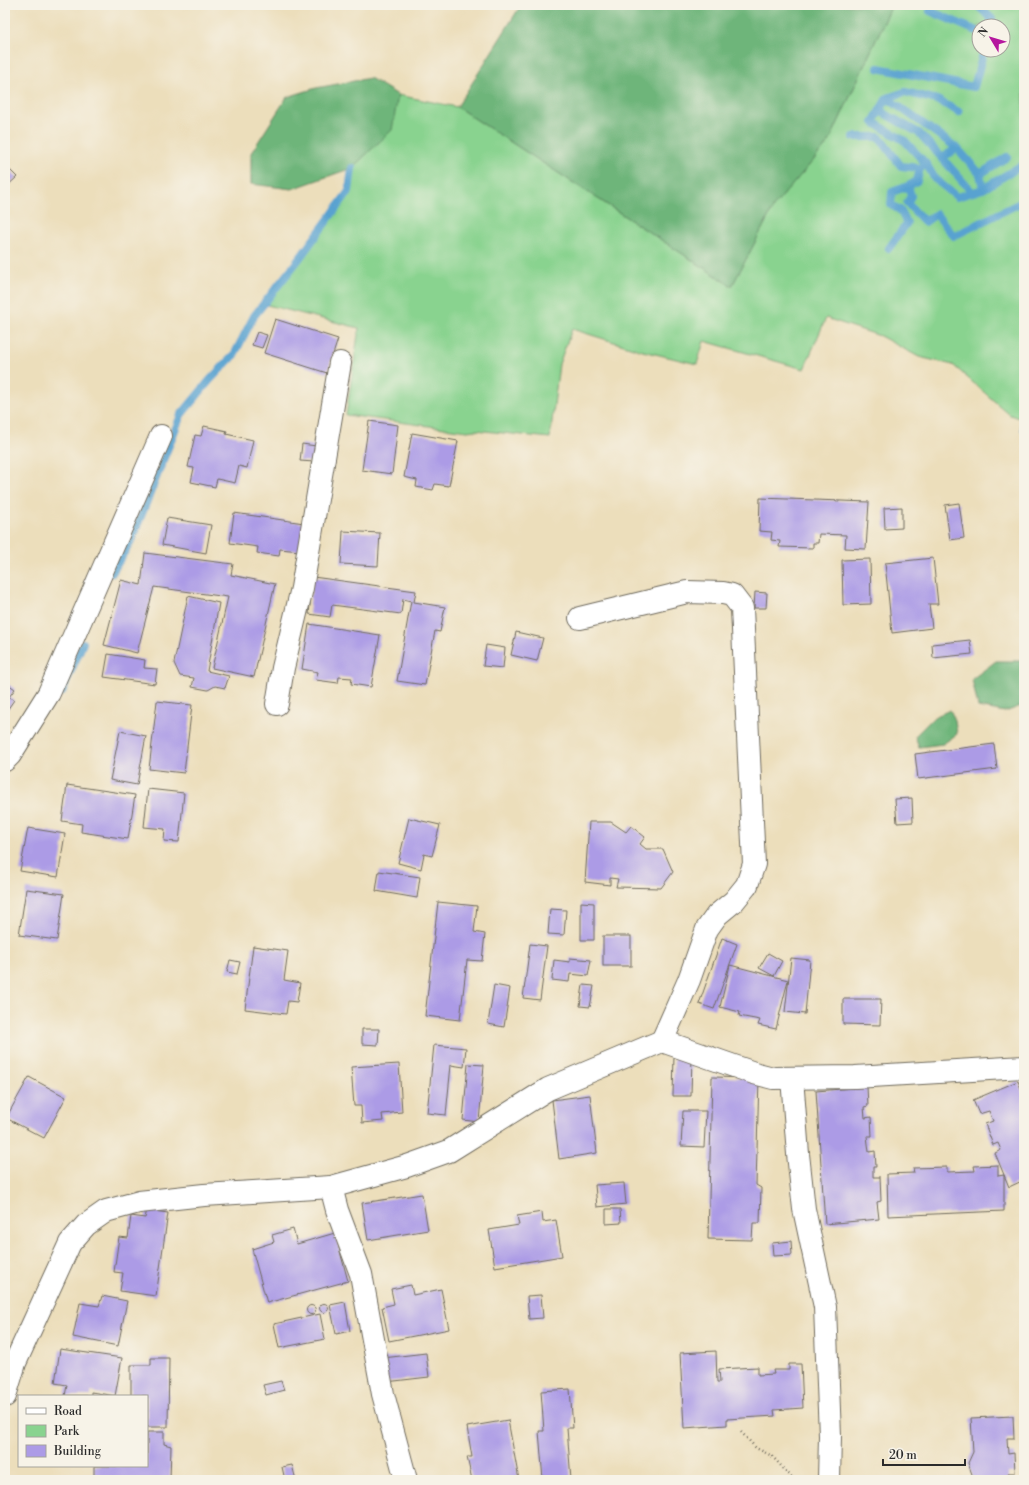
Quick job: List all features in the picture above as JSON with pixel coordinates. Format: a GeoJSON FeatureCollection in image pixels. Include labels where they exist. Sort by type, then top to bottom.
{"type":"FeatureCollection","features":[{"type":"Feature","properties":{"kind":"street"},"geometry":{"type":"LineString","coordinates":[[277,704],[283,668],[302,588],[340,363]]}},
{"type":"Feature","properties":{"kind":"street"},"geometry":{"type":"LineString","coordinates":[[5,760],[10,755],[49,693],[161,436]]}},
{"type":"Feature","properties":{"kind":"street"},"geometry":{"type":"LineString","coordinates":[[580,618],[687,592],[723,593],[732,595],[742,608],[754,864],[747,885],[734,901],[717,915],[707,929],[688,980],[662,1041]]}},
{"type":"Feature","properties":{"kind":"street"},"geometry":{"type":"LineString","coordinates":[[5,1396],[15,1363],[70,1243],[86,1225],[106,1210],[139,1202],[204,1195],[331,1187],[407,1166],[449,1151],[548,1089],[662,1041],[754,1073],[773,1078],[856,1077],[1024,1067]]}},
{"type":"Feature","properties":{"kind":"street"},"geometry":{"type":"LineString","coordinates":[[792,1078],[804,1209],[825,1307],[830,1436],[829,1480]]}},
{"type":"Feature","properties":{"kind":"street"},"geometry":{"type":"LineString","coordinates":[[331,1187],[337,1210],[361,1274],[383,1394],[406,1480]]}},
{"type":"Feature","properties":{"kind":"path"},"geometry":{"type":"LineString","coordinates":[[741,1432],[756,1448],[772,1456],[794,1480]]}},
{"type":"Feature","properties":{"kind":"green space"},"geometry":{"type":"Polygon","coordinates":[[[521,5],[892,5],[829,142],[774,206],[732,286],[457,107],[521,5]]]}},
{"type":"Feature","properties":{"kind":"green space"},"geometry":{"type":"Polygon","coordinates":[[[892,5],[1024,5],[1024,420],[1010,415],[953,365],[919,357],[880,336],[826,318],[804,369],[704,341],[697,364],[643,351],[572,329],[559,364],[550,438],[475,430],[467,431],[346,415],[359,328],[263,304],[349,191],[352,168],[391,130],[398,95],[457,107],[732,286],[774,206],[829,142],[892,5]]]}},
{"type":"Feature","properties":{"kind":"green space"},"geometry":{"type":"Polygon","coordinates":[[[370,78],[398,95],[392,130],[352,168],[292,189],[251,184],[251,153],[287,97],[316,88],[370,78]]]}},
{"type":"Feature","properties":{"kind":"green space"},"geometry":{"type":"Polygon","coordinates":[[[996,661],[1024,661],[1024,705],[1005,712],[978,707],[972,679],[996,661]]]}},
{"type":"Feature","properties":{"kind":"green space"},"geometry":{"type":"Polygon","coordinates":[[[950,710],[955,720],[957,734],[943,744],[919,747],[915,736],[934,717],[950,710]]]}},
{"type":"Feature","properties":{"kind":"building"},"geometry":{"type":"Polygon","coordinates":[[[5,165],[17,177],[5,188],[5,165]]]}},
{"type":"Feature","properties":{"kind":"building"},"geometry":{"type":"Polygon","coordinates":[[[275,319],[338,339],[327,373],[264,353],[275,319]]]}},
{"type":"Feature","properties":{"kind":"building"},"geometry":{"type":"Polygon","coordinates":[[[257,332],[267,335],[262,348],[252,345],[257,332]]]}},
{"type":"Feature","properties":{"kind":"building"},"geometry":{"type":"Polygon","coordinates":[[[369,421],[398,425],[392,474],[362,470],[369,421]]]}},
{"type":"Feature","properties":{"kind":"building"},"geometry":{"type":"Polygon","coordinates":[[[204,426],[227,431],[226,434],[253,440],[247,468],[239,466],[235,483],[217,479],[215,487],[191,482],[194,468],[188,467],[195,435],[201,436],[204,426]]]}},
{"type":"Feature","properties":{"kind":"building"},"geometry":{"type":"Polygon","coordinates":[[[412,433],[458,441],[449,486],[435,484],[433,490],[416,487],[417,480],[404,477],[412,433]]]}},
{"type":"Feature","properties":{"kind":"building"},"geometry":{"type":"Polygon","coordinates":[[[302,444],[316,446],[314,462],[300,461],[302,444]]]}},
{"type":"Feature","properties":{"kind":"building"},"geometry":{"type":"Polygon","coordinates":[[[760,498],[869,502],[866,549],[845,548],[846,535],[819,534],[818,543],[813,543],[813,548],[779,547],[780,541],[771,540],[772,532],[759,531],[760,498]]]}},
{"type":"Feature","properties":{"kind":"building"},"geometry":{"type":"Polygon","coordinates":[[[959,503],[964,538],[950,540],[945,505],[959,503]]]}},
{"type":"Feature","properties":{"kind":"building"},"geometry":{"type":"Polygon","coordinates":[[[902,507],[902,528],[885,529],[884,508],[902,507]]]}},
{"type":"Feature","properties":{"kind":"building"},"geometry":{"type":"Polygon","coordinates":[[[234,513],[304,523],[300,551],[280,549],[279,556],[257,553],[258,547],[230,543],[234,513]]]}},
{"type":"Feature","properties":{"kind":"building"},"geometry":{"type":"Polygon","coordinates":[[[167,518],[211,525],[206,553],[162,545],[167,518]]]}},
{"type":"Feature","properties":{"kind":"building"},"geometry":{"type":"Polygon","coordinates":[[[343,531],[380,533],[378,566],[341,564],[343,531]]]}},
{"type":"Feature","properties":{"kind":"building"},"geometry":{"type":"Polygon","coordinates":[[[145,553],[233,564],[231,575],[275,584],[254,677],[212,668],[228,597],[154,587],[137,653],[104,645],[121,580],[141,585],[145,553]]]}},
{"type":"Feature","properties":{"kind":"building"},"geometry":{"type":"Polygon","coordinates":[[[933,558],[938,604],[929,604],[932,628],[892,633],[885,563],[933,558]]]}},
{"type":"Feature","properties":{"kind":"building"},"geometry":{"type":"Polygon","coordinates":[[[870,559],[871,604],[843,605],[842,560],[870,559]]]}},
{"type":"Feature","properties":{"kind":"building"},"geometry":{"type":"Polygon","coordinates":[[[313,577],[416,591],[414,602],[445,607],[440,632],[435,631],[425,685],[397,681],[411,601],[403,599],[401,614],[332,605],[330,617],[309,614],[313,577]]]}},
{"type":"Feature","properties":{"kind":"building"},"geometry":{"type":"Polygon","coordinates":[[[755,592],[767,593],[766,608],[754,608],[755,592]]]}},
{"type":"Feature","properties":{"kind":"building"},"geometry":{"type":"Polygon","coordinates":[[[188,596],[219,603],[207,671],[229,676],[225,688],[215,686],[208,690],[192,687],[194,678],[180,676],[174,663],[188,596]]]}},
{"type":"Feature","properties":{"kind":"building"},"geometry":{"type":"Polygon","coordinates":[[[309,624],[380,635],[371,687],[351,684],[352,678],[339,677],[338,683],[316,680],[318,672],[302,669],[309,624]]]}},
{"type":"Feature","properties":{"kind":"building"},"geometry":{"type":"Polygon","coordinates":[[[516,632],[543,638],[537,661],[511,655],[516,632]]]}},
{"type":"Feature","properties":{"kind":"building"},"geometry":{"type":"Polygon","coordinates":[[[970,640],[972,654],[933,658],[932,644],[970,640]]]}},
{"type":"Feature","properties":{"kind":"building"},"geometry":{"type":"Polygon","coordinates":[[[486,645],[505,648],[503,668],[483,666],[486,645]]]}},
{"type":"Feature","properties":{"kind":"building"},"geometry":{"type":"Polygon","coordinates":[[[108,654],[145,660],[144,668],[157,669],[155,684],[104,677],[108,654]]]}},
{"type":"Feature","properties":{"kind":"building"},"geometry":{"type":"Polygon","coordinates":[[[5,682],[15,689],[9,697],[14,700],[5,713],[5,682]]]}},
{"type":"Feature","properties":{"kind":"building"},"geometry":{"type":"Polygon","coordinates":[[[157,701],[192,705],[184,773],[149,769],[157,701]]]}},
{"type":"Feature","properties":{"kind":"building"},"geometry":{"type":"Polygon","coordinates":[[[120,731],[146,736],[137,785],[110,780],[120,731]]]}},
{"type":"Feature","properties":{"kind":"building"},"geometry":{"type":"Polygon","coordinates":[[[994,744],[997,769],[918,779],[915,754],[994,744]]]}},
{"type":"Feature","properties":{"kind":"building"},"geometry":{"type":"Polygon","coordinates":[[[67,785],[135,795],[128,839],[81,832],[82,824],[62,821],[67,785]]]}},
{"type":"Feature","properties":{"kind":"building"},"geometry":{"type":"Polygon","coordinates":[[[148,789],[184,793],[179,842],[164,841],[165,829],[144,827],[148,789]]]}},
{"type":"Feature","properties":{"kind":"building"},"geometry":{"type":"Polygon","coordinates":[[[912,798],[913,822],[897,823],[895,799],[912,798]]]}},
{"type":"Feature","properties":{"kind":"building"},"geometry":{"type":"Polygon","coordinates":[[[409,818],[440,825],[432,856],[424,854],[421,869],[398,863],[409,818]]]}},
{"type":"Feature","properties":{"kind":"building"},"geometry":{"type":"Polygon","coordinates":[[[589,822],[611,822],[626,832],[631,826],[645,837],[640,844],[646,849],[663,849],[673,872],[661,888],[616,887],[618,879],[610,878],[610,885],[585,882],[589,822]]]}},
{"type":"Feature","properties":{"kind":"building"},"geometry":{"type":"Polygon","coordinates":[[[28,828],[65,834],[58,877],[20,871],[28,828]]]}},
{"type":"Feature","properties":{"kind":"building"},"geometry":{"type":"Polygon","coordinates":[[[379,871],[420,877],[417,898],[376,891],[379,871]]]}},
{"type":"Feature","properties":{"kind":"building"},"geometry":{"type":"Polygon","coordinates":[[[26,889],[64,894],[57,940],[19,935],[26,889]]]}},
{"type":"Feature","properties":{"kind":"building"},"geometry":{"type":"Polygon","coordinates":[[[438,902],[477,906],[474,932],[485,934],[482,961],[467,960],[460,1020],[425,1016],[438,902]]]}},
{"type":"Feature","properties":{"kind":"building"},"geometry":{"type":"Polygon","coordinates":[[[581,902],[594,903],[594,940],[581,940],[581,902]]]}},
{"type":"Feature","properties":{"kind":"building"},"geometry":{"type":"Polygon","coordinates":[[[550,909],[566,910],[564,935],[548,934],[550,909]]]}},
{"type":"Feature","properties":{"kind":"building"},"geometry":{"type":"Polygon","coordinates":[[[603,936],[631,936],[631,966],[603,966],[603,936]]]}},
{"type":"Feature","properties":{"kind":"building"},"geometry":{"type":"Polygon","coordinates":[[[722,938],[737,944],[714,1009],[699,1004],[722,938]]]}},
{"type":"Feature","properties":{"kind":"building"},"geometry":{"type":"Polygon","coordinates":[[[530,944],[547,946],[540,1000],[523,998],[530,944]]]}},
{"type":"Feature","properties":{"kind":"building"},"geometry":{"type":"Polygon","coordinates":[[[253,946],[288,951],[284,980],[300,983],[297,1002],[288,1001],[286,1014],[245,1009],[253,946]]]}},
{"type":"Feature","properties":{"kind":"building"},"geometry":{"type":"Polygon","coordinates":[[[768,953],[782,961],[774,976],[759,968],[768,953]]]}},
{"type":"Feature","properties":{"kind":"building"},"geometry":{"type":"Polygon","coordinates":[[[570,958],[591,960],[588,976],[570,974],[569,982],[552,980],[554,960],[570,962],[570,958]]]}},
{"type":"Feature","properties":{"kind":"building"},"geometry":{"type":"Polygon","coordinates":[[[791,958],[810,960],[805,1014],[785,1012],[791,958]]]}},
{"type":"Feature","properties":{"kind":"building"},"geometry":{"type":"Polygon","coordinates":[[[230,960],[240,962],[237,974],[227,972],[230,960]]]}},
{"type":"Feature","properties":{"kind":"building"},"geometry":{"type":"Polygon","coordinates":[[[730,965],[788,980],[776,1029],[758,1025],[760,1020],[739,1016],[740,1012],[720,1007],[730,965]]]}},
{"type":"Feature","properties":{"kind":"building"},"geometry":{"type":"Polygon","coordinates":[[[494,985],[510,988],[504,1027],[488,1024],[494,985]]]}},
{"type":"Feature","properties":{"kind":"building"},"geometry":{"type":"Polygon","coordinates":[[[583,985],[594,986],[590,1007],[580,1006],[583,985]]]}},
{"type":"Feature","properties":{"kind":"building"},"geometry":{"type":"Polygon","coordinates":[[[843,999],[881,999],[880,1025],[843,1024],[843,999]]]}},
{"type":"Feature","properties":{"kind":"building"},"geometry":{"type":"Polygon","coordinates":[[[362,1029],[379,1029],[378,1045],[362,1044],[362,1029]]]}},
{"type":"Feature","properties":{"kind":"building"},"geometry":{"type":"Polygon","coordinates":[[[434,1045],[466,1048],[464,1067],[451,1065],[446,1115],[427,1113],[434,1045]]]}},
{"type":"Feature","properties":{"kind":"building"},"geometry":{"type":"Polygon","coordinates":[[[674,1055],[692,1055],[691,1096],[673,1096],[674,1055]]]}},
{"type":"Feature","properties":{"kind":"building"},"geometry":{"type":"Polygon","coordinates":[[[399,1064],[402,1112],[382,1114],[383,1121],[362,1123],[361,1106],[354,1106],[351,1067],[399,1064]]]}},
{"type":"Feature","properties":{"kind":"building"},"geometry":{"type":"Polygon","coordinates":[[[468,1064],[484,1065],[479,1122],[463,1120],[468,1064]]]}},
{"type":"Feature","properties":{"kind":"building"},"geometry":{"type":"Polygon","coordinates":[[[29,1077],[66,1097],[44,1138],[6,1118],[29,1077]]]}},
{"type":"Feature","properties":{"kind":"building"},"geometry":{"type":"Polygon","coordinates":[[[712,1077],[759,1078],[756,1185],[761,1188],[760,1223],[753,1223],[752,1240],[708,1239],[712,1077]]]}},
{"type":"Feature","properties":{"kind":"building"},"geometry":{"type":"Polygon","coordinates":[[[1018,1081],[1024,1096],[1024,1180],[1009,1187],[995,1153],[1001,1150],[998,1143],[993,1145],[985,1124],[993,1121],[989,1111],[979,1114],[973,1100],[1018,1081]]]}},
{"type":"Feature","properties":{"kind":"building"},"geometry":{"type":"Polygon","coordinates":[[[867,1087],[868,1106],[864,1107],[865,1118],[871,1117],[872,1136],[867,1136],[869,1152],[875,1151],[876,1167],[873,1167],[873,1177],[880,1177],[881,1201],[877,1202],[879,1219],[825,1224],[816,1091],[867,1087]]]}},
{"type":"Feature","properties":{"kind":"building"},"geometry":{"type":"Polygon","coordinates":[[[590,1095],[597,1153],[559,1159],[552,1100],[590,1095]]]}},
{"type":"Feature","properties":{"kind":"building"},"geometry":{"type":"Polygon","coordinates":[[[683,1111],[706,1111],[704,1147],[681,1146],[683,1111]]]}},
{"type":"Feature","properties":{"kind":"building"},"geometry":{"type":"Polygon","coordinates":[[[998,1165],[998,1176],[1004,1175],[1004,1211],[888,1216],[887,1174],[914,1173],[913,1168],[947,1167],[947,1172],[975,1171],[974,1166],[998,1165]]]}},
{"type":"Feature","properties":{"kind":"building"},"geometry":{"type":"Polygon","coordinates":[[[624,1183],[626,1204],[597,1207],[595,1185],[624,1183]]]}},
{"type":"Feature","properties":{"kind":"building"},"geometry":{"type":"Polygon","coordinates":[[[422,1194],[428,1230],[368,1240],[362,1203],[422,1194]]]}},
{"type":"Feature","properties":{"kind":"building"},"geometry":{"type":"Polygon","coordinates":[[[606,1209],[620,1209],[621,1223],[606,1224],[606,1209]]]}},
{"type":"Feature","properties":{"kind":"building"},"geometry":{"type":"Polygon","coordinates":[[[147,1210],[168,1213],[156,1296],[120,1291],[123,1273],[114,1272],[119,1237],[128,1238],[131,1216],[145,1218],[147,1210]]]}},
{"type":"Feature","properties":{"kind":"building"},"geometry":{"type":"Polygon","coordinates":[[[542,1212],[543,1222],[556,1220],[562,1256],[495,1267],[489,1230],[519,1225],[517,1216],[542,1212]]]}},
{"type":"Feature","properties":{"kind":"building"},"geometry":{"type":"Polygon","coordinates":[[[293,1229],[297,1244],[335,1233],[348,1281],[267,1303],[252,1249],[274,1242],[272,1235],[293,1229]]]}},
{"type":"Feature","properties":{"kind":"building"},"geometry":{"type":"Polygon","coordinates":[[[791,1241],[792,1255],[773,1256],[772,1243],[791,1241]]]}},
{"type":"Feature","properties":{"kind":"building"},"geometry":{"type":"Polygon","coordinates":[[[411,1285],[413,1295],[441,1289],[449,1329],[389,1341],[382,1307],[394,1304],[391,1289],[411,1285]]]}},
{"type":"Feature","properties":{"kind":"building"},"geometry":{"type":"Polygon","coordinates":[[[541,1295],[543,1318],[529,1319],[527,1296],[541,1295]]]}},
{"type":"Feature","properties":{"kind":"building"},"geometry":{"type":"Polygon","coordinates":[[[102,1296],[127,1301],[118,1346],[73,1337],[80,1303],[99,1306],[102,1296]]]}},
{"type":"Feature","properties":{"kind":"building"},"geometry":{"type":"Polygon","coordinates":[[[345,1302],[350,1331],[336,1334],[330,1305],[345,1302]]]}},
{"type":"Feature","properties":{"kind":"building"},"geometry":{"type":"Polygon","coordinates":[[[324,1303],[329,1308],[324,1313],[319,1308],[324,1303]]]}},
{"type":"Feature","properties":{"kind":"building"},"geometry":{"type":"Polygon","coordinates":[[[309,1306],[313,1306],[315,1310],[313,1314],[309,1314],[307,1312],[307,1308],[309,1306]]]}},
{"type":"Feature","properties":{"kind":"building"},"geometry":{"type":"Polygon","coordinates":[[[320,1314],[325,1339],[279,1348],[274,1324],[320,1314]]]}},
{"type":"Feature","properties":{"kind":"building"},"geometry":{"type":"Polygon","coordinates":[[[60,1349],[122,1358],[115,1395],[91,1392],[91,1395],[65,1395],[67,1385],[55,1383],[60,1349]]]}},
{"type":"Feature","properties":{"kind":"building"},"geometry":{"type":"Polygon","coordinates":[[[716,1351],[717,1382],[720,1382],[719,1369],[758,1367],[758,1375],[774,1374],[773,1370],[789,1370],[789,1364],[801,1364],[803,1408],[774,1410],[775,1416],[727,1419],[727,1425],[684,1428],[680,1353],[716,1351]]]}},
{"type":"Feature","properties":{"kind":"building"},"geometry":{"type":"Polygon","coordinates":[[[426,1353],[429,1377],[386,1382],[383,1358],[426,1353]]]}},
{"type":"Feature","properties":{"kind":"building"},"geometry":{"type":"Polygon","coordinates":[[[151,1358],[169,1358],[168,1427],[148,1427],[148,1395],[131,1395],[131,1365],[151,1365],[151,1358]]]}},
{"type":"Feature","properties":{"kind":"building"},"geometry":{"type":"Polygon","coordinates":[[[281,1381],[284,1390],[266,1395],[263,1385],[281,1381]]]}},
{"type":"Feature","properties":{"kind":"building"},"geometry":{"type":"Polygon","coordinates":[[[570,1389],[573,1428],[567,1428],[571,1480],[543,1480],[539,1431],[544,1431],[541,1391],[570,1389]]]}},
{"type":"Feature","properties":{"kind":"building"},"geometry":{"type":"Polygon","coordinates":[[[1013,1416],[1014,1438],[1007,1438],[1008,1454],[1014,1453],[1015,1473],[1008,1473],[1008,1480],[974,1480],[968,1463],[973,1452],[971,1418],[1013,1416]]]}},
{"type":"Feature","properties":{"kind":"building"},"geometry":{"type":"Polygon","coordinates":[[[508,1420],[519,1480],[472,1480],[467,1457],[472,1457],[467,1427],[508,1420]]]}},
{"type":"Feature","properties":{"kind":"building"},"geometry":{"type":"Polygon","coordinates":[[[148,1432],[164,1432],[164,1444],[171,1446],[170,1480],[94,1480],[94,1467],[148,1467],[148,1432]]]}},
{"type":"Feature","properties":{"kind":"building"},"geometry":{"type":"Polygon","coordinates":[[[292,1465],[296,1480],[285,1480],[282,1467],[292,1465]]]}},
{"type":"Feature","properties":{"kind":"waterway"},"geometry":{"type":"LineString","coordinates":[[977,5],[991,18]]}},
{"type":"Feature","properties":{"kind":"waterway"},"geometry":{"type":"LineString","coordinates":[[930,11],[971,29]]}},
{"type":"Feature","properties":{"kind":"waterway"},"geometry":{"type":"LineString","coordinates":[[878,68],[974,87],[982,58]]}},
{"type":"Feature","properties":{"kind":"waterway"},"geometry":{"type":"LineString","coordinates":[[887,98],[905,92],[937,100],[959,112]]}},
{"type":"Feature","properties":{"kind":"waterway"},"geometry":{"type":"LineString","coordinates":[[983,189],[980,174],[957,148],[887,98],[873,122],[905,141],[927,165],[935,179],[957,197],[983,189],[1019,167]]}},
{"type":"Feature","properties":{"kind":"waterway"},"geometry":{"type":"LineString","coordinates":[[880,111],[919,133],[942,158],[957,148]]}},
{"type":"Feature","properties":{"kind":"waterway"},"geometry":{"type":"LineString","coordinates":[[854,137],[879,137],[901,166],[920,168],[924,166]]}},
{"type":"Feature","properties":{"kind":"waterway"},"geometry":{"type":"LineString","coordinates":[[980,174],[1007,157]]}},
{"type":"Feature","properties":{"kind":"waterway"},"geometry":{"type":"LineString","coordinates":[[942,158],[972,192]]}},
{"type":"Feature","properties":{"kind":"waterway"},"geometry":{"type":"LineString","coordinates":[[112,573],[132,539],[181,415],[210,380],[234,355],[254,316],[299,259],[349,191],[352,168]]}},
{"type":"Feature","properties":{"kind":"waterway"},"geometry":{"type":"LineString","coordinates":[[920,168],[917,181],[908,186],[911,196],[907,203],[925,222],[936,214],[954,236],[1022,202],[1024,205]]}},
{"type":"Feature","properties":{"kind":"waterway"},"geometry":{"type":"LineString","coordinates":[[889,248],[907,223],[900,210],[891,205],[892,192],[908,186]]}},
{"type":"Feature","properties":{"kind":"waterway"},"geometry":{"type":"LineString","coordinates":[[62,692],[83,643]]}}]}
